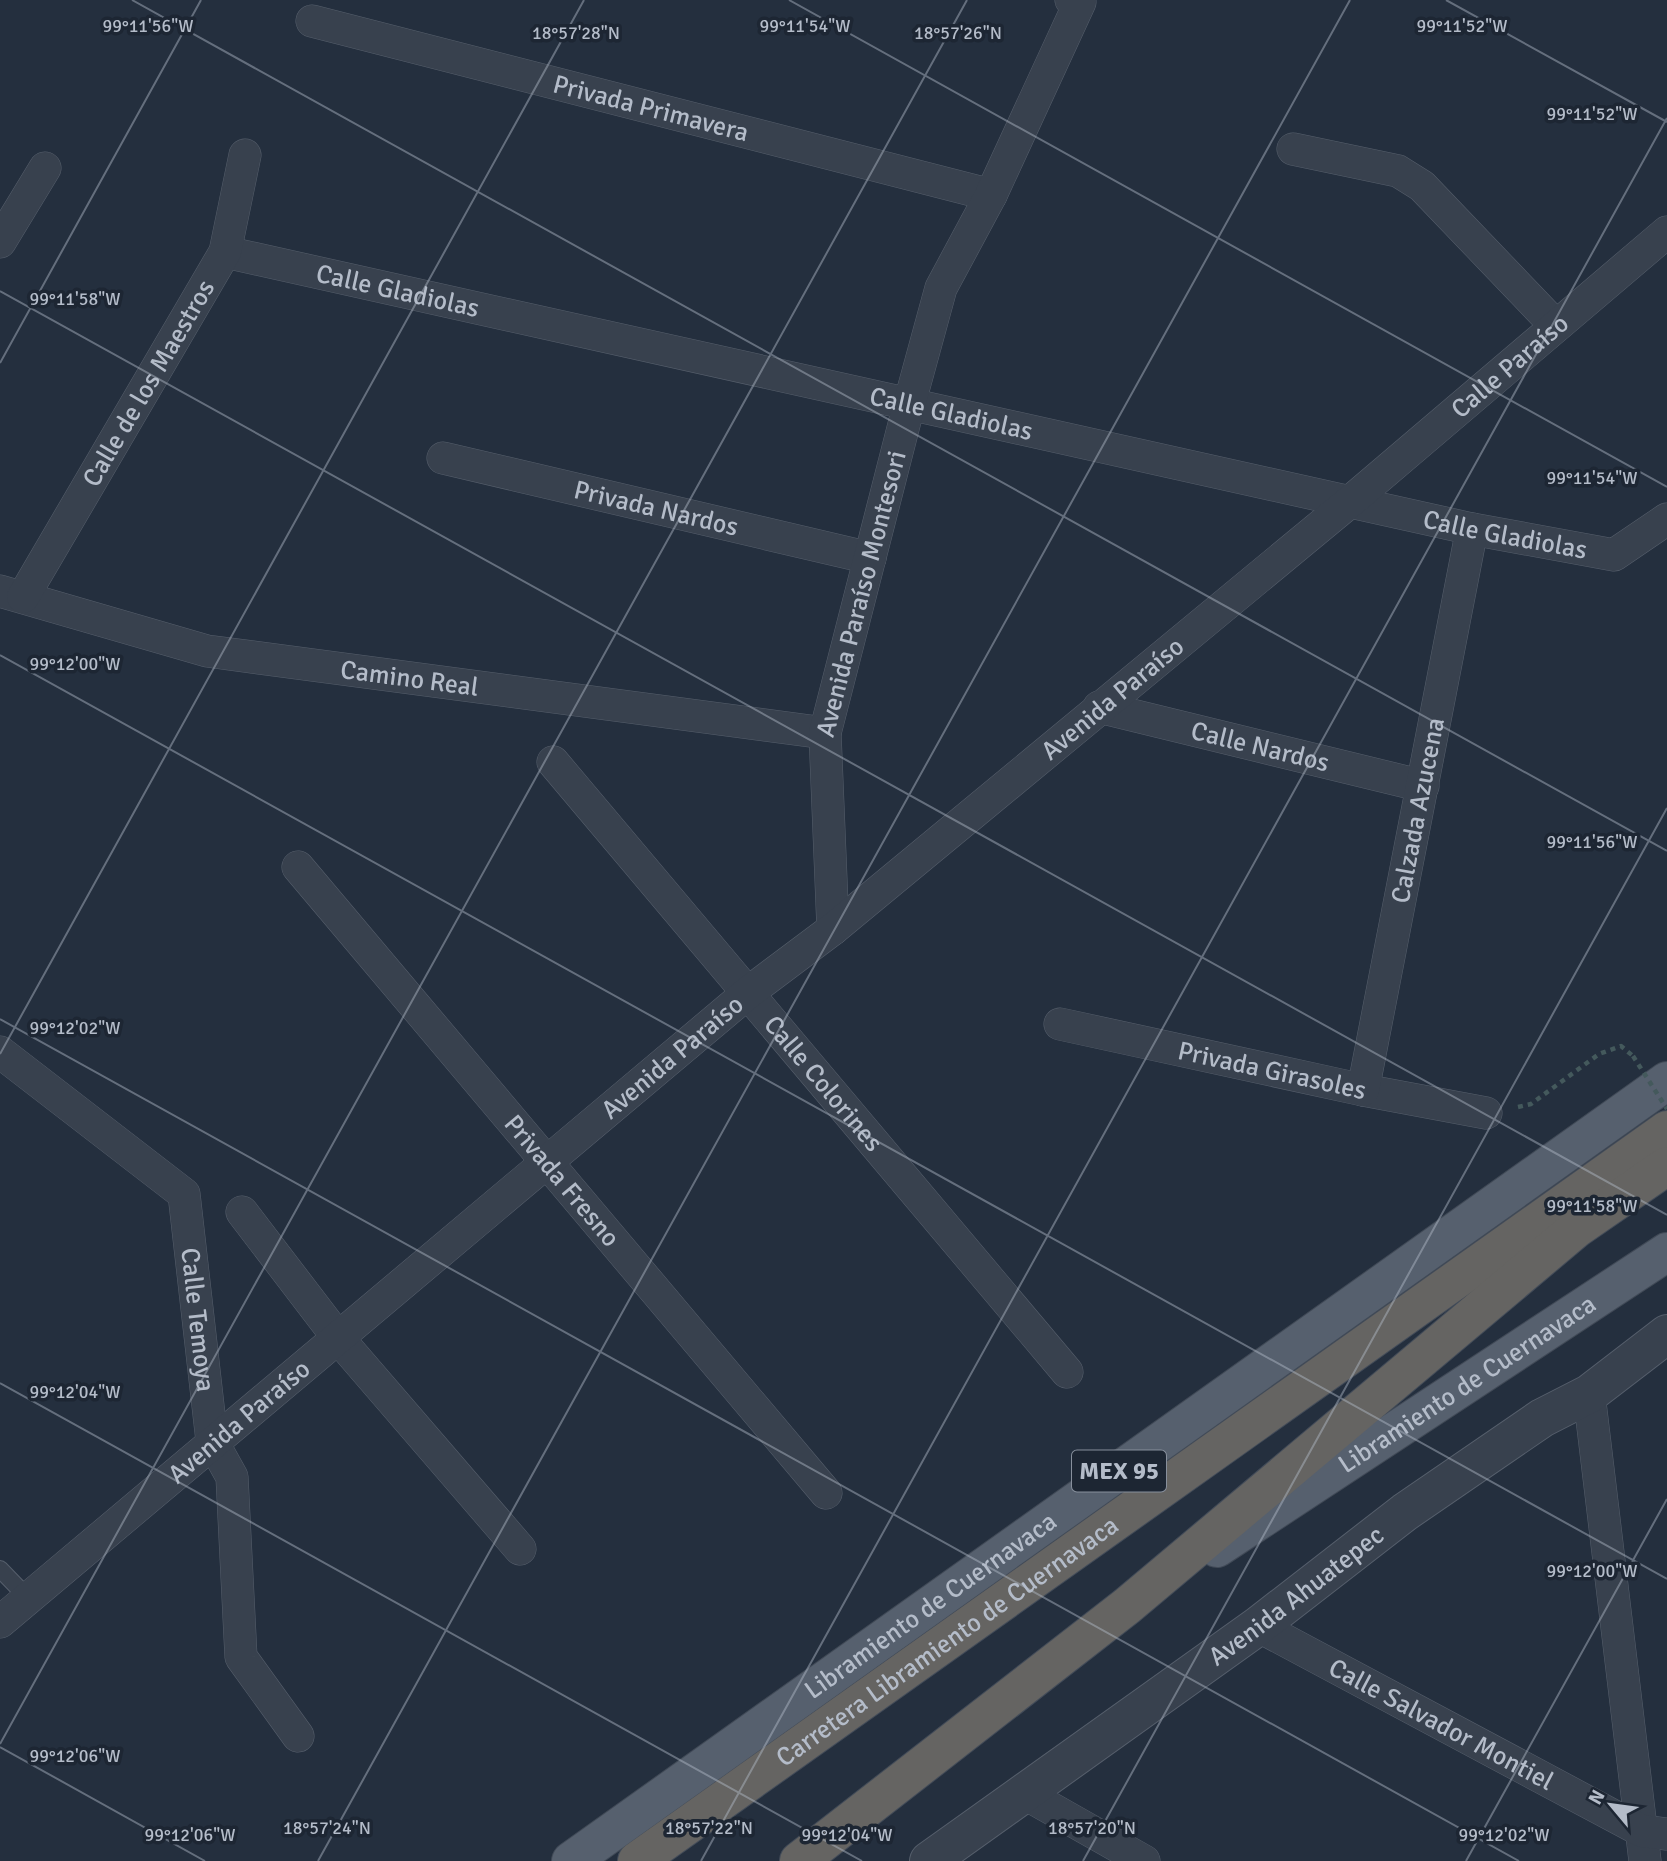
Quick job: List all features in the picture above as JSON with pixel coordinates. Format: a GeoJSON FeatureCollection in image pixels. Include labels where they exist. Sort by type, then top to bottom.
{"type":"FeatureCollection","features":[{"type":"Feature","properties":{"kind":"highway","name":"Carretera Libramiento de Cuernavaca"},"geometry":{"type":"LineString","coordinates":[[636,1861],[1667,1130]]}},
{"type":"Feature","properties":{"kind":"highway"},"geometry":{"type":"LineString","coordinates":[[799,1861],[1127,1606],[1577,1228],[1667,1166]]}},
{"type":"Feature","properties":{"kind":"main road","name":"Libramiento de Cuernavaca"},"geometry":{"type":"LineString","coordinates":[[571,1861],[1667,1081]]}},
{"type":"Feature","properties":{"kind":"main road","name":"Libramiento de Cuernavaca"},"geometry":{"type":"LineString","coordinates":[[1127,1606],[1667,1252]]}},
{"type":"Feature","properties":{"kind":"street","name":"Avenida Paraíso Montesori"},"geometry":{"type":"LineString","coordinates":[[833,929],[824,733],[909,405],[941,288],[991,195],[1075,1]]}},
{"type":"Feature","properties":{"kind":"street","name":"Privada Primavera"},"geometry":{"type":"LineString","coordinates":[[312,22],[991,195]]}},
{"type":"Feature","properties":{"kind":"street"},"geometry":{"type":"LineString","coordinates":[[1293,149],[1398,171],[1422,186],[1556,326]]}},
{"type":"Feature","properties":{"kind":"street","name":"Calle de los Maestros"},"geometry":{"type":"LineString","coordinates":[[11,594],[225,252],[245,155]]}},
{"type":"Feature","properties":{"kind":"street"},"geometry":{"type":"LineString","coordinates":[[0,242],[45,168]]}},
{"type":"Feature","properties":{"kind":"street","name":"Calle Paraíso"},"geometry":{"type":"LineString","coordinates":[[1352,500],[1667,232]]}},
{"type":"Feature","properties":{"kind":"street","name":"Calle Gladiolas"},"geometry":{"type":"LineString","coordinates":[[225,252],[909,405],[1352,500],[1472,529],[1614,555],[1667,519]]}},
{"type":"Feature","properties":{"kind":"street","name":"Privada Nardos"},"geometry":{"type":"LineString","coordinates":[[443,458],[870,558]]}},
{"type":"Feature","properties":{"kind":"street","name":"Avenida Paraíso"},"geometry":{"type":"LineString","coordinates":[[0,1622],[212,1441],[550,1163],[749,992],[833,929],[1352,500]]}},
{"type":"Feature","properties":{"kind":"street","name":"Calzada Azucena"},"geometry":{"type":"LineString","coordinates":[[1363,1090],[1472,529]]}},
{"type":"Feature","properties":{"kind":"street","name":"Camino Real"},"geometry":{"type":"LineString","coordinates":[[11,594],[207,651],[824,733]]}},
{"type":"Feature","properties":{"kind":"street","name":"Calle Nardos"},"geometry":{"type":"LineString","coordinates":[[1099,707],[1423,786]]}},
{"type":"Feature","properties":{"kind":"street","name":"Calle Colorines"},"geometry":{"type":"LineString","coordinates":[[553,762],[1067,1372]]}},
{"type":"Feature","properties":{"kind":"street","name":"Privada Fresno"},"geometry":{"type":"LineString","coordinates":[[298,867],[826,1493]]}},
{"type":"Feature","properties":{"kind":"street","name":"Privada Girasoles"},"geometry":{"type":"LineString","coordinates":[[1060,1024],[1363,1090],[1486,1113]]}},
{"type":"Feature","properties":{"kind":"street","name":"Calle Temoya"},"geometry":{"type":"LineString","coordinates":[[0,1052],[184,1194],[212,1441],[232,1477],[240,1657],[298,1737]]}},
{"type":"Feature","properties":{"kind":"street"},"geometry":{"type":"LineString","coordinates":[[242,1212],[339,1339],[520,1549]]}},
{"type":"Feature","properties":{"kind":"street","name":"Avenida Ahuatepec"},"geometry":{"type":"LineString","coordinates":[[929,1861],[1258,1626],[1405,1513],[1542,1418],[1589,1394],[1658,1348]]}},
{"type":"Feature","properties":{"kind":"street"},"geometry":{"type":"LineString","coordinates":[[1589,1394],[1651,1842]]}},
{"type":"Feature","properties":{"kind":"street","name":"Calle Salvador Montiel"},"geometry":{"type":"LineString","coordinates":[[1258,1626],[1651,1842]]}},
{"type":"Feature","properties":{"kind":"street"},"geometry":{"type":"LineString","coordinates":[[1022,1792],[1144,1861]]}},
{"type":"Feature","properties":{"kind":"lane"},"geometry":{"type":"LineString","coordinates":[[0,1569],[29,1598]]}},
{"type":"Feature","properties":{"kind":"path"},"geometry":{"type":"LineString","coordinates":[[1486,1113],[1531,1104],[1599,1054],[1621,1046],[1633,1056],[1667,1109]]}}]}
